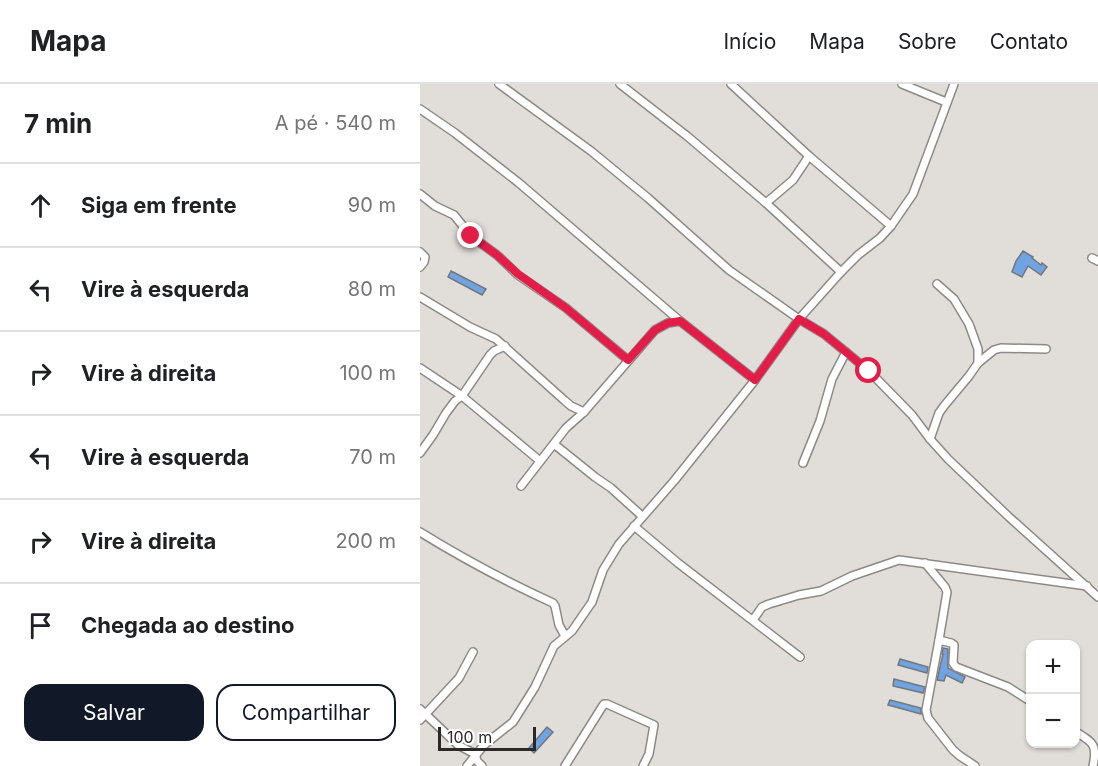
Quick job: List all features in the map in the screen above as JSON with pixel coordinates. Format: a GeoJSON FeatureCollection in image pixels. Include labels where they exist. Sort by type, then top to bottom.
{"type":"FeatureCollection","features":[{"type":"Feature","properties":{"kind":"street"},"geometry":{"type":"LineString","coordinates":[[499,84],[591,151],[729,270],[824,334],[869,371],[912,415],[948,459],[1098,597]]}},
{"type":"Feature","properties":{"kind":"street"},"geometry":{"type":"LineString","coordinates":[[620,84],[687,136],[766,203],[841,272]]}},
{"type":"Feature","properties":{"kind":"street"},"geometry":{"type":"LineString","coordinates":[[731,84],[809,156],[891,226]]}},
{"type":"Feature","properties":{"kind":"street"},"geometry":{"type":"LineString","coordinates":[[902,84],[946,102]]}},
{"type":"Feature","properties":{"kind":"street"},"geometry":{"type":"LineString","coordinates":[[467,766],[484,745],[513,722],[535,687],[554,646],[572,631],[586,612],[603,570],[619,544],[674,481],[755,380],[799,319],[841,272],[891,226],[913,194],[954,84]]}},
{"type":"Feature","properties":{"kind":"street"},"geometry":{"type":"LineString","coordinates":[[420,109],[519,183],[680,321],[755,380]]}},
{"type":"Feature","properties":{"kind":"street"},"geometry":{"type":"LineString","coordinates":[[766,203],[793,180],[809,156]]}},
{"type":"Feature","properties":{"kind":"street"},"geometry":{"type":"LineString","coordinates":[[420,194],[435,206],[454,215],[471,236],[518,274],[566,308],[628,360]]}},
{"type":"Feature","properties":{"kind":"street"},"geometry":{"type":"LineString","coordinates":[[420,252],[424,257],[424,262],[420,267]]}},
{"type":"Feature","properties":{"kind":"street"},"geometry":{"type":"LineString","coordinates":[[937,284],[954,299],[969,324],[978,349],[978,363]]}},
{"type":"Feature","properties":{"kind":"street"},"geometry":{"type":"LineString","coordinates":[[420,297],[470,327],[496,339],[571,406],[584,412]]}},
{"type":"Feature","properties":{"kind":"street"},"geometry":{"type":"LineString","coordinates":[[521,486],[572,422],[584,412],[655,330],[668,323],[680,321]]}},
{"type":"Feature","properties":{"kind":"street"},"geometry":{"type":"LineString","coordinates":[[420,452],[434,435],[454,401],[462,396],[490,355],[505,346]]}},
{"type":"Feature","properties":{"kind":"street"},"geometry":{"type":"LineString","coordinates":[[930,439],[939,413],[978,363],[994,350],[1001,348],[1046,349]]}},
{"type":"Feature","properties":{"kind":"street"},"geometry":{"type":"LineString","coordinates":[[803,463],[820,421],[832,379],[846,352]]}},
{"type":"Feature","properties":{"kind":"street"},"geometry":{"type":"LineString","coordinates":[[420,368],[462,396],[540,461]]}},
{"type":"Feature","properties":{"kind":"street"},"geometry":{"type":"LineString","coordinates":[[554,444],[611,488],[642,516]]}},
{"type":"Feature","properties":{"kind":"street"},"geometry":{"type":"LineString","coordinates":[[634,526],[800,657]]}},
{"type":"Feature","properties":{"kind":"street"},"geometry":{"type":"LineString","coordinates":[[420,532],[553,603],[559,625],[565,636]]}},
{"type":"Feature","properties":{"kind":"street"},"geometry":{"type":"LineString","coordinates":[[753,620],[762,607],[769,604],[821,591],[852,576],[899,560],[1087,586]]}},
{"type":"Feature","properties":{"kind":"street"},"geometry":{"type":"LineString","coordinates":[[925,563],[945,587],[946,592],[926,710],[928,718],[953,750],[975,766]]}},
{"type":"Feature","properties":{"kind":"street"},"geometry":{"type":"LineString","coordinates":[[939,640],[954,645],[953,663],[956,667],[1008,687],[1026,698]]}},
{"type":"Feature","properties":{"kind":"street"},"geometry":{"type":"LineString","coordinates":[[473,652],[459,678],[422,715],[458,745],[475,754],[482,766]]}},
{"type":"Feature","properties":{"kind":"street"},"geometry":{"type":"LineString","coordinates":[[565,766],[604,704],[607,704],[653,723],[649,754],[643,766]]}},
{"type":"Feature","properties":{"kind":"street"},"geometry":{"type":"LineString","coordinates":[[1080,734],[1094,743],[1096,749],[1093,766]]}},
{"type":"Feature","properties":{"kind":"building"},"geometry":{"type":"Polygon","coordinates":[[[1023,251],[1047,267],[1041,275],[1028,266],[1022,277],[1012,272],[1023,251]]]}},
{"type":"Feature","properties":{"kind":"building"},"geometry":{"type":"Polygon","coordinates":[[[451,271],[486,289],[482,295],[448,277],[451,271]]]}},
{"type":"Feature","properties":{"kind":"building"},"geometry":{"type":"Polygon","coordinates":[[[943,648],[948,649],[948,668],[965,677],[962,683],[946,675],[944,681],[937,680],[943,648]]]}},
{"type":"Feature","properties":{"kind":"building"},"geometry":{"type":"Polygon","coordinates":[[[900,659],[928,667],[927,673],[898,665],[900,659]]]}},
{"type":"Feature","properties":{"kind":"building"},"geometry":{"type":"Polygon","coordinates":[[[894,679],[925,687],[923,693],[893,686],[894,679]]]}},
{"type":"Feature","properties":{"kind":"building"},"geometry":{"type":"Polygon","coordinates":[[[890,700],[921,708],[921,714],[888,705],[890,700]]]}},
{"type":"Feature","properties":{"kind":"building"},"geometry":{"type":"Polygon","coordinates":[[[547,727],[553,732],[534,753],[529,748],[547,727]]]}},
{"type":"Feature","properties":{"kind":"route"},"geometry":{"type":"LineString","coordinates":[[471,236],[518,274],[566,308],[628,360],[655,330],[668,323],[680,321],[755,380],[799,319],[824,334],[869,371]]}}]}
